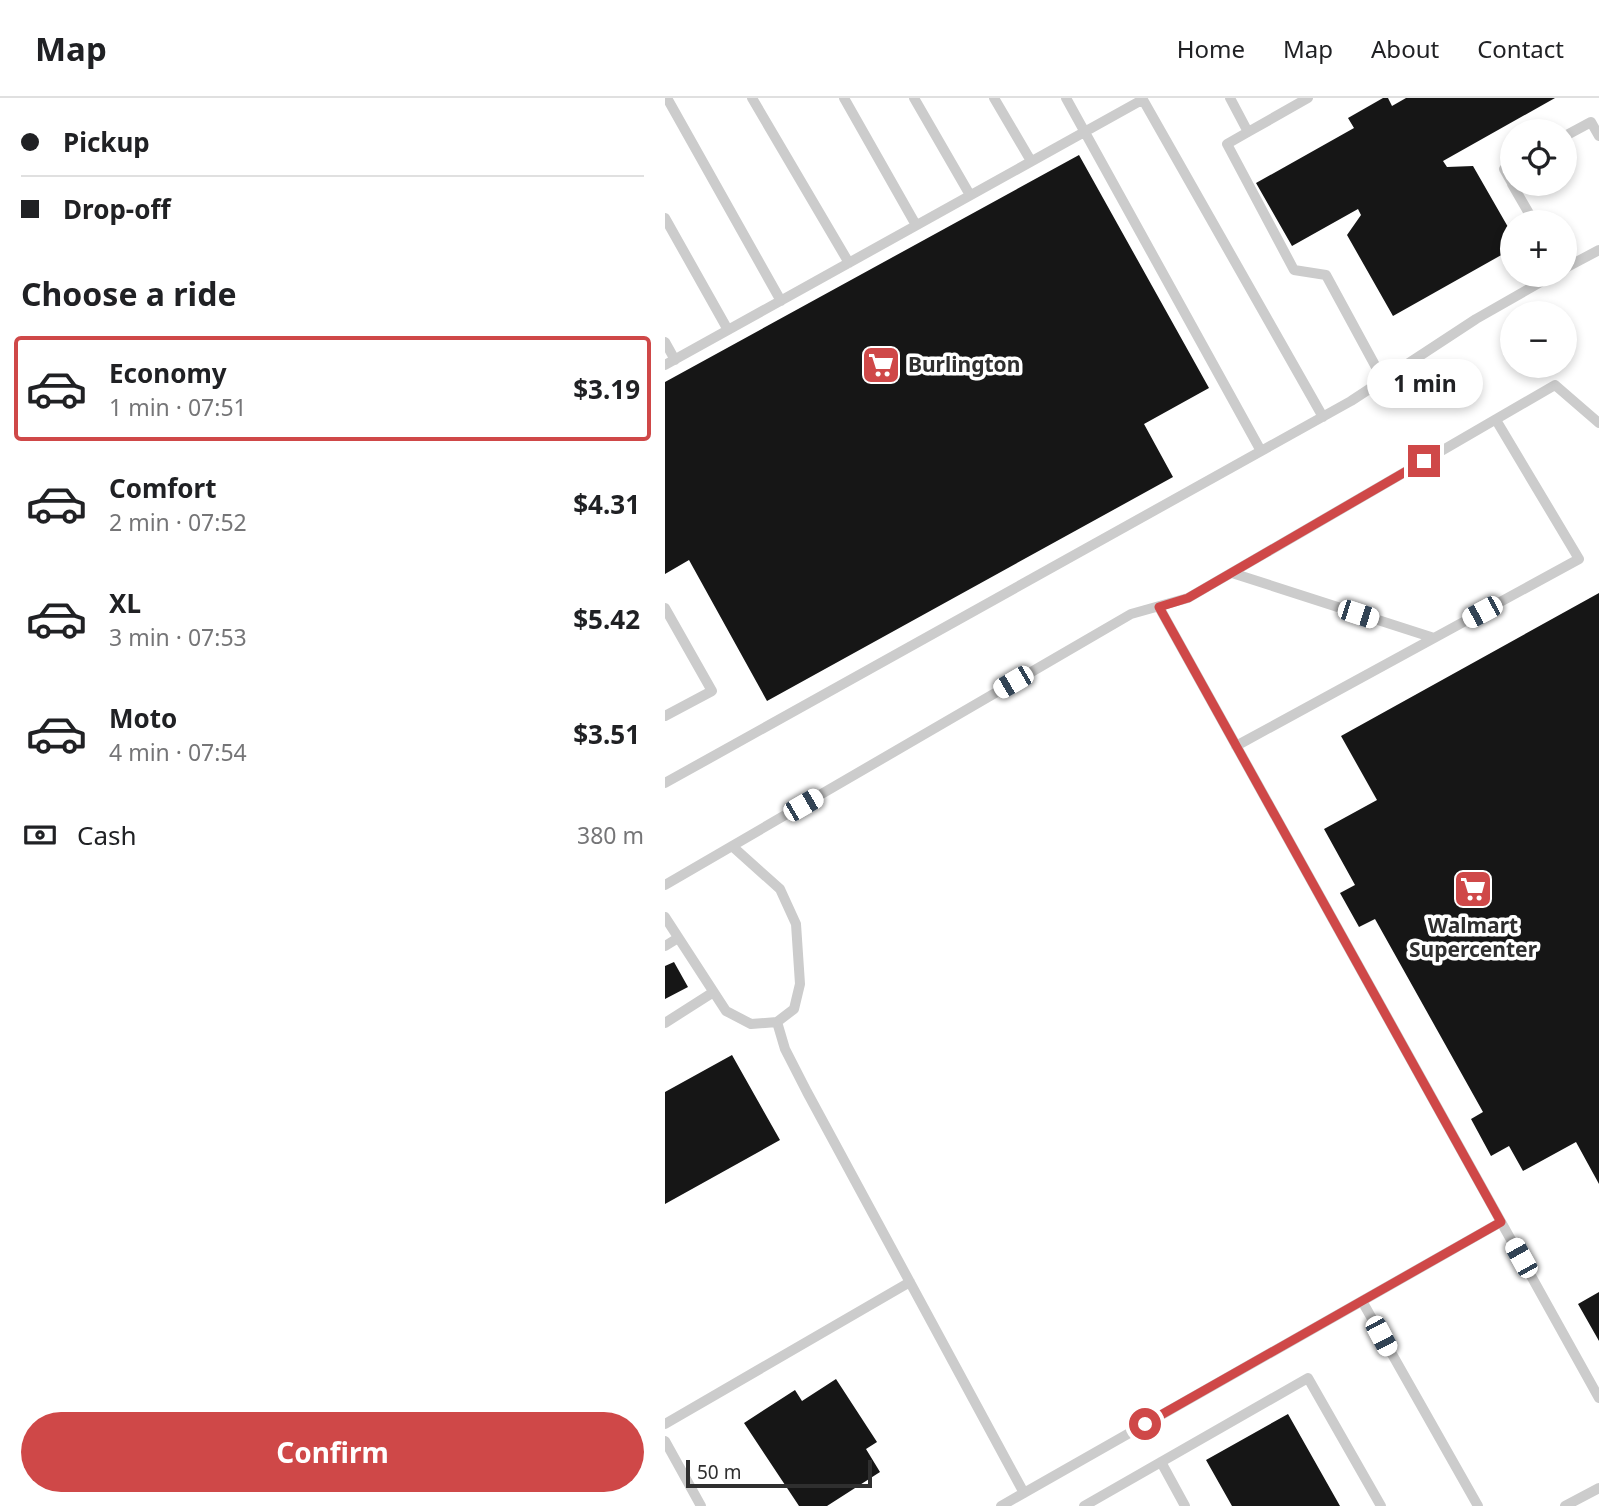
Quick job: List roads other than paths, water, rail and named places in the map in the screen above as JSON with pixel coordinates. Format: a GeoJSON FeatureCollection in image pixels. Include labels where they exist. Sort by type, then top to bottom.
{"type":"FeatureCollection","features":[{"type":"Feature","properties":{"kind":"lane"},"geometry":{"type":"LineString","coordinates":[[667,98],[781,301]]}},
{"type":"Feature","properties":{"kind":"lane"},"geometry":{"type":"LineString","coordinates":[[752,98],[849,263]]}},
{"type":"Feature","properties":{"kind":"lane"},"geometry":{"type":"LineString","coordinates":[[844,98],[916,225]]}},
{"type":"Feature","properties":{"kind":"lane"},"geometry":{"type":"LineString","coordinates":[[914,98],[970,195]]}},
{"type":"Feature","properties":{"kind":"lane"},"geometry":{"type":"LineString","coordinates":[[994,98],[1031,162]]}},
{"type":"Feature","properties":{"kind":"lane"},"geometry":{"type":"LineString","coordinates":[[1066,98],[1261,452]]}},
{"type":"Feature","properties":{"kind":"lane"},"geometry":{"type":"LineString","coordinates":[[1230,98],[1248,132]]}},
{"type":"Feature","properties":{"kind":"lane"},"geometry":{"type":"LineString","coordinates":[[1308,98],[1227,144],[1294,270],[1326,275],[1383,380]]}},
{"type":"Feature","properties":{"kind":"lane"},"geometry":{"type":"LineString","coordinates":[[665,342],[670,362],[1142,99],[1323,417]]}},
{"type":"Feature","properties":{"kind":"lane"},"geometry":{"type":"LineString","coordinates":[[1577,130],[1591,122],[1599,136]]}},
{"type":"Feature","properties":{"kind":"lane"},"geometry":{"type":"LineString","coordinates":[[665,218],[728,330]]}},
{"type":"Feature","properties":{"kind":"lane"},"geometry":{"type":"LineString","coordinates":[[1577,262],[1599,250]]}},
{"type":"Feature","properties":{"kind":"lane"},"geometry":{"type":"LineString","coordinates":[[665,782],[1323,417],[1476,319],[1532,287]]}},
{"type":"Feature","properties":{"kind":"lane"},"geometry":{"type":"LineString","coordinates":[[665,885],[1131,614],[1188,598],[1555,385],[1599,423]]}},
{"type":"Feature","properties":{"kind":"lane"},"geometry":{"type":"LineString","coordinates":[[1236,746],[1579,559],[1496,419]]}},
{"type":"Feature","properties":{"kind":"lane"},"geometry":{"type":"LineString","coordinates":[[1232,573],[1434,638]]}},
{"type":"Feature","properties":{"kind":"lane"},"geometry":{"type":"LineString","coordinates":[[1159,607],[1599,1398]]}},
{"type":"Feature","properties":{"kind":"lane"},"geometry":{"type":"LineString","coordinates":[[665,608],[712,691],[665,716]]}},
{"type":"Feature","properties":{"kind":"lane"},"geometry":{"type":"LineString","coordinates":[[665,917],[726,1012],[751,1024],[777,1022],[794,1009],[800,984],[796,924],[780,889],[732,846]]}},
{"type":"Feature","properties":{"kind":"lane"},"geometry":{"type":"LineString","coordinates":[[665,946],[678,938]]}},
{"type":"Feature","properties":{"kind":"lane"},"geometry":{"type":"LineString","coordinates":[[665,1023],[712,993]]}},
{"type":"Feature","properties":{"kind":"lane"},"geometry":{"type":"LineString","coordinates":[[777,1022],[785,1049],[1024,1493]]}},
{"type":"Feature","properties":{"kind":"lane"},"geometry":{"type":"LineString","coordinates":[[1001,1506],[1501,1222]]}},
{"type":"Feature","properties":{"kind":"lane"},"geometry":{"type":"LineString","coordinates":[[665,1424],[910,1282]]}},
{"type":"Feature","properties":{"kind":"lane"},"geometry":{"type":"LineString","coordinates":[[1362,1301],[1478,1506]]}},
{"type":"Feature","properties":{"kind":"lane"},"geometry":{"type":"LineString","coordinates":[[1084,1506],[1308,1378],[1381,1506]]}},
{"type":"Feature","properties":{"kind":"lane"},"geometry":{"type":"LineString","coordinates":[[665,1441],[701,1506]]}},
{"type":"Feature","properties":{"kind":"lane"},"geometry":{"type":"LineString","coordinates":[[1161,1462],[1185,1506]]}},
{"type":"Feature","properties":{"kind":"lane"},"geometry":{"type":"LineString","coordinates":[[1565,1506],[1599,1488]]}},
{"type":"Feature","properties":{"kind":"place","name":"Burlington"},"geometry":{"type":"Point","coordinates":[881,365]}},
{"type":"Feature","properties":{"kind":"place","name":"Walmart Supercenter"},"geometry":{"type":"Point","coordinates":[1473,889]}}]}
